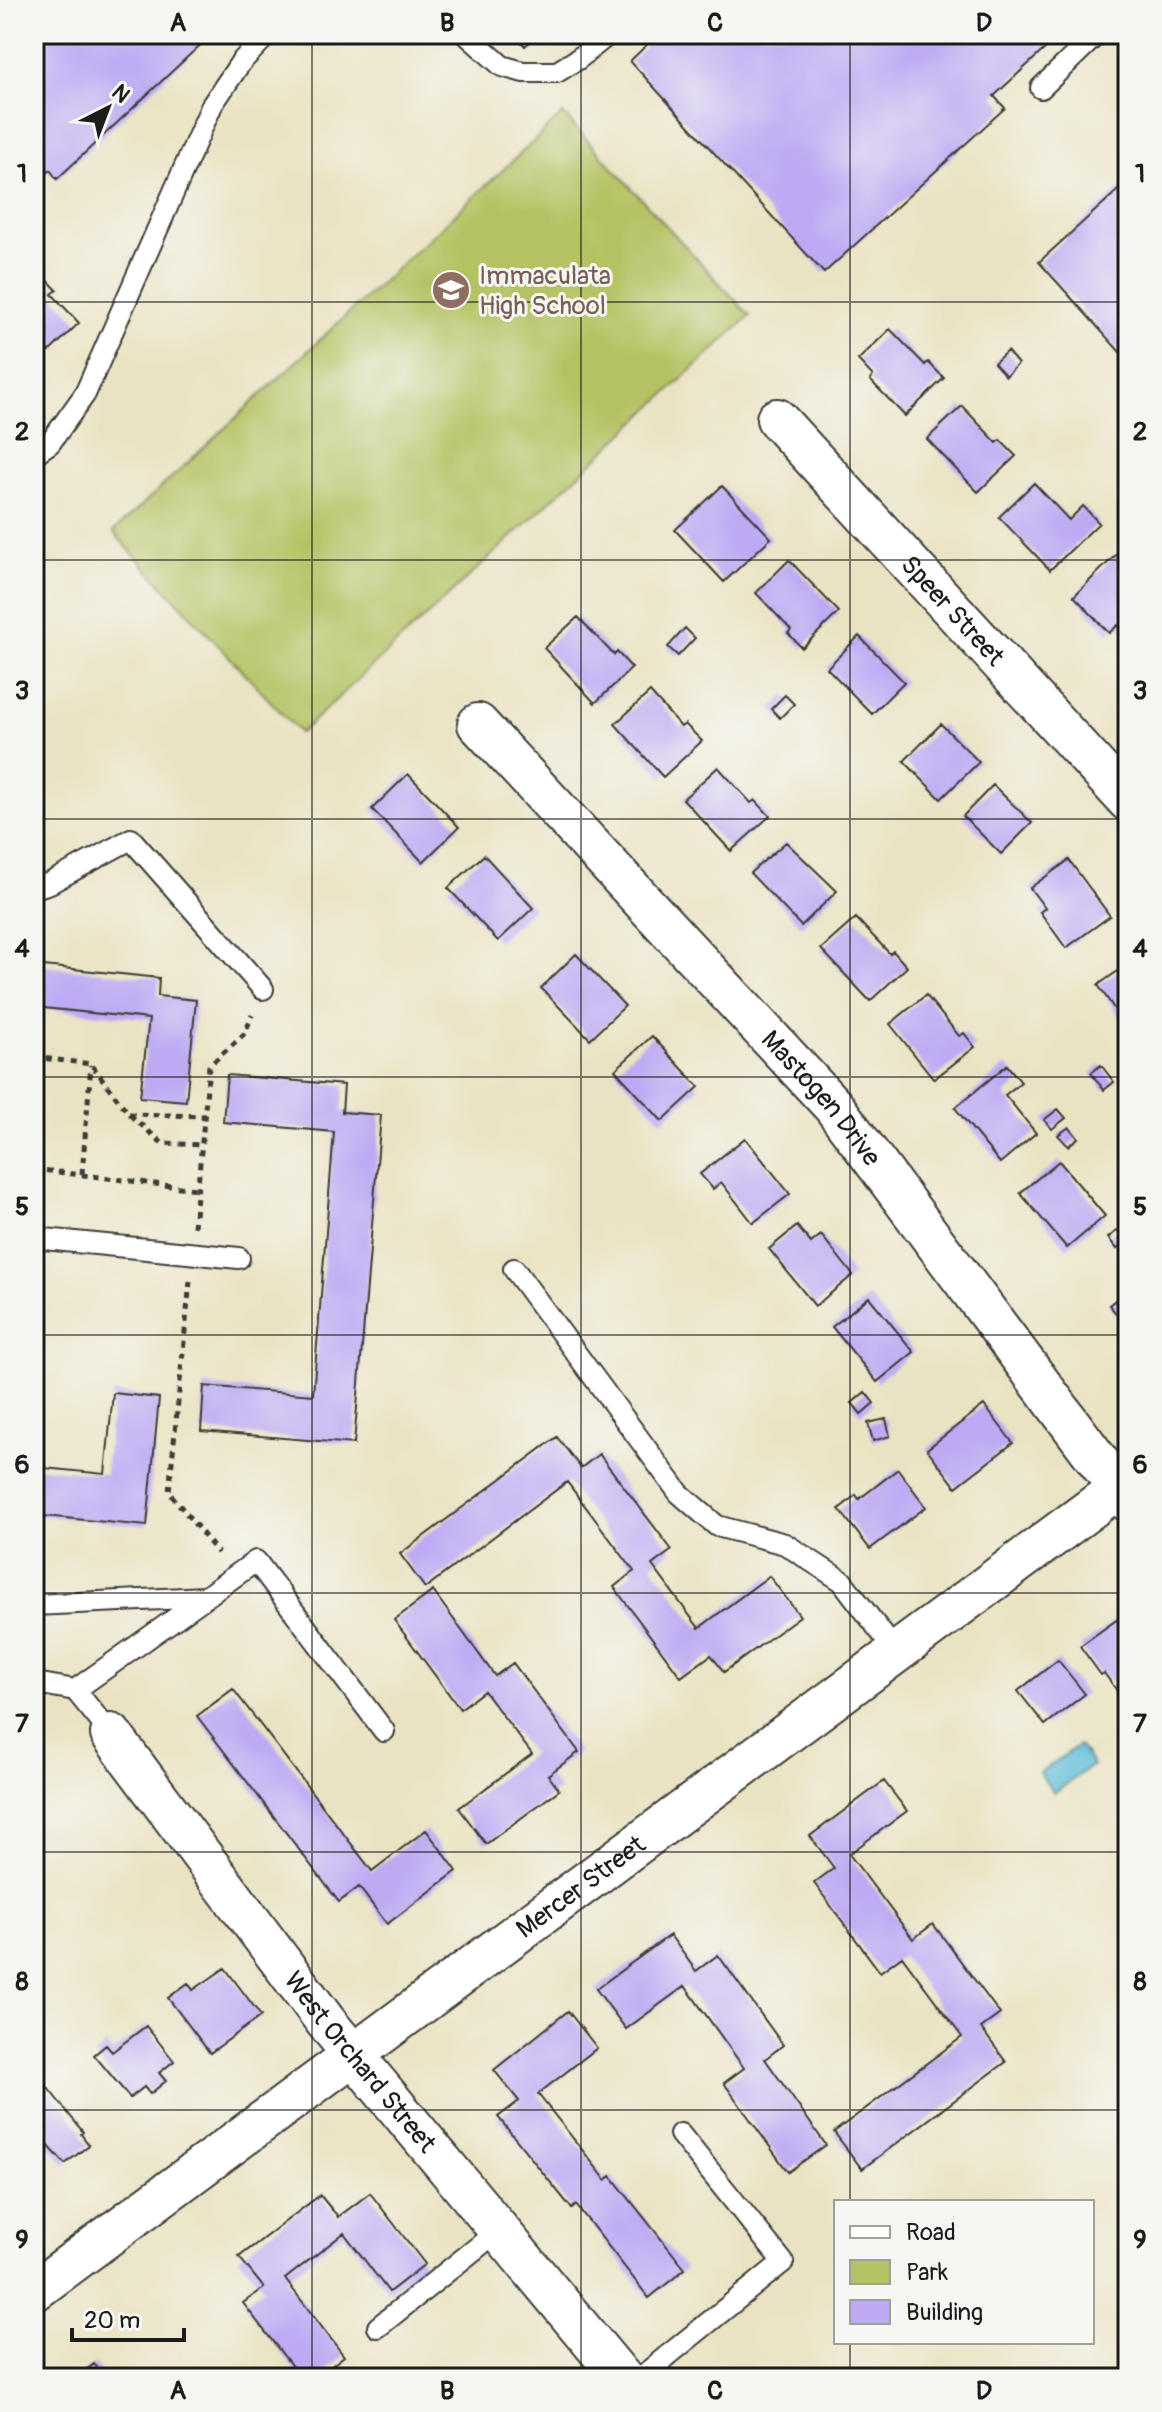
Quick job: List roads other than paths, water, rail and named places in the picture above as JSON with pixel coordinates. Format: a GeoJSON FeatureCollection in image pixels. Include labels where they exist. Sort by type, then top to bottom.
{"type":"FeatureCollection","features":[{"type":"Feature","properties":{"kind":"street","name":"Speer Street"},"geometry":{"type":"LineString","coordinates":[[777,419],[1128,801]]}},
{"type":"Feature","properties":{"kind":"street","name":"Mastogen Drive"},"geometry":{"type":"LineString","coordinates":[[478,724],[834,1107],[1125,1490]]}},
{"type":"Feature","properties":{"kind":"street","name":"Mercer Street"},"geometry":{"type":"LineString","coordinates":[[34,2291],[896,1652],[1125,1490]]}},
{"type":"Feature","properties":{"kind":"street","name":"West Orchard Street"},"geometry":{"type":"LineString","coordinates":[[111,1734],[326,2022],[622,2378]]}},
{"type":"Feature","properties":{"kind":"lane"},"geometry":{"type":"LineString","coordinates":[[34,454],[50,443],[85,394],[212,105],[241,62],[268,34]]}},
{"type":"Feature","properties":{"kind":"lane"},"geometry":{"type":"LineString","coordinates":[[466,34],[502,66],[523,72],[557,72],[609,34]]}},
{"type":"Feature","properties":{"kind":"lane"},"geometry":{"type":"LineString","coordinates":[[1041,88],[1097,34]]}},
{"type":"Feature","properties":{"kind":"lane"},"geometry":{"type":"LineString","coordinates":[[34,888],[50,883],[131,839],[263,989]]}},
{"type":"Feature","properties":{"kind":"lane"},"geometry":{"type":"LineString","coordinates":[[34,1238],[239,1258]]}},
{"type":"Feature","properties":{"kind":"lane"},"geometry":{"type":"LineString","coordinates":[[514,1269],[679,1493],[717,1526],[785,1544],[842,1581],[896,1652]]}},
{"type":"Feature","properties":{"kind":"lane"},"geometry":{"type":"LineString","coordinates":[[75,1690],[256,1561],[384,1731]]}},
{"type":"Feature","properties":{"kind":"lane"},"geometry":{"type":"LineString","coordinates":[[34,1605],[206,1597]]}},
{"type":"Feature","properties":{"kind":"lane"},"geometry":{"type":"LineString","coordinates":[[34,1679],[36,1683],[75,1690],[111,1734]]}},
{"type":"Feature","properties":{"kind":"lane"},"geometry":{"type":"LineString","coordinates":[[640,2378],[783,2262],[680,2134]]}},
{"type":"Feature","properties":{"kind":"lane"},"geometry":{"type":"LineString","coordinates":[[378,2327],[499,2230]]}},
{"type":"Feature","properties":{"kind":"water"},"geometry":{"type":"Polygon","coordinates":[[[1079,1745],[1093,1765],[1054,1793],[1039,1773],[1079,1745]]]}},
{"type":"Feature","properties":{"kind":"place","name":"Immaculata High School"},"geometry":{"type":"Point","coordinates":[451,290]}}]}
